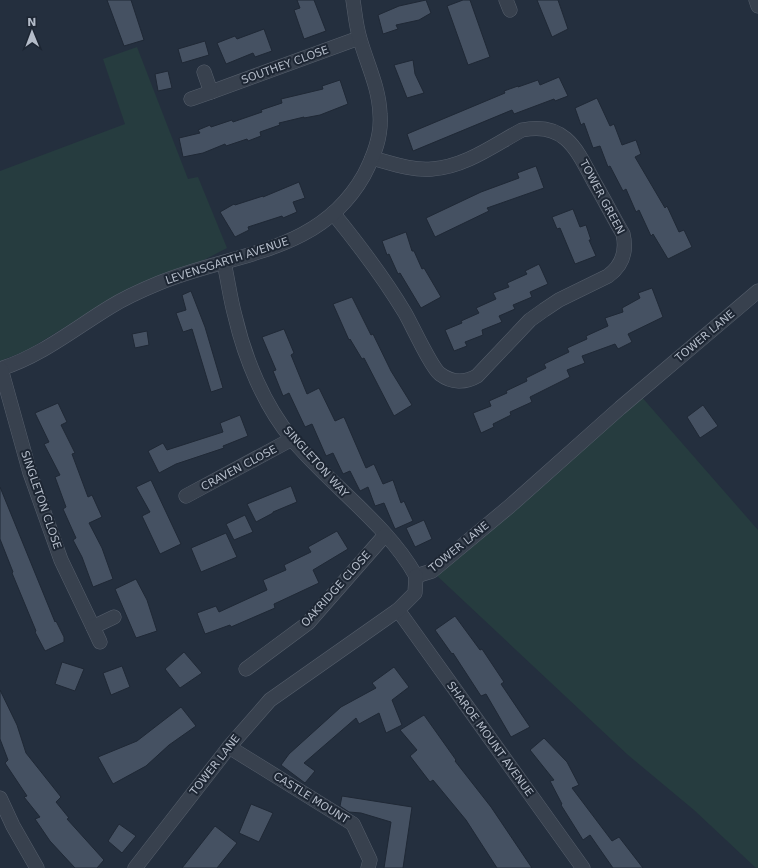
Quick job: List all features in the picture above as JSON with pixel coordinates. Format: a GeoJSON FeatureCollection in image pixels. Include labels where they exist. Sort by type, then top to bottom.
{"type":"FeatureCollection","features":[{"type":"Feature","properties":{"kind":"street","name":"LEVENSGARTH AVENUE"},"geometry":{"type":"LineString","coordinates":[[1,369],[25,359],[58,342],[110,307],[139,291],[168,279],[264,251],[291,241],[308,232],[333,213],[360,181],[372,158],[380,131],[379,104],[373,77],[359,38],[353,0]]}},
{"type":"Feature","properties":{"kind":"street"},"geometry":{"type":"LineString","coordinates":[[756,0],[758,6]]}},
{"type":"Feature","properties":{"kind":"street","name":"SOUTHEY CLOSE"},"geometry":{"type":"LineString","coordinates":[[191,99],[359,38]]}},
{"type":"Feature","properties":{"kind":"street"},"geometry":{"type":"LineString","coordinates":[[204,72],[211,92]]}},
{"type":"Feature","properties":{"kind":"street","name":"TOWER GREEN"},"geometry":{"type":"LineString","coordinates":[[333,213],[355,240],[405,312],[438,373],[452,381],[470,380],[477,376],[530,320],[559,300],[608,276],[615,271],[623,258],[625,242],[623,234],[577,150],[563,136],[554,131],[532,128],[522,130],[460,164],[432,169],[405,167],[372,158]]}},
{"type":"Feature","properties":{"kind":"street","name":"SINGLETON WAY"},"geometry":{"type":"LineString","coordinates":[[224,262],[235,318],[255,376],[268,404],[292,439],[385,535],[407,560],[416,576]]}},
{"type":"Feature","properties":{"kind":"street","name":"TOWER LANE"},"geometry":{"type":"LineString","coordinates":[[135,868],[229,747],[270,700],[398,610],[415,593],[416,576],[432,571],[510,506],[620,408],[758,291]]}},
{"type":"Feature","properties":{"kind":"street","name":"SINGLETON CLOSE"},"geometry":{"type":"LineString","coordinates":[[1,369],[30,473],[61,560],[100,642]]}},
{"type":"Feature","properties":{"kind":"street","name":"CRAVEN CLOSE"},"geometry":{"type":"LineString","coordinates":[[186,496],[292,439]]}},
{"type":"Feature","properties":{"kind":"street","name":"OAKRIDGE CLOSE"},"geometry":{"type":"LineString","coordinates":[[246,668],[308,623],[385,535]]}},
{"type":"Feature","properties":{"kind":"street","name":"SHAROE MOUNT AVENUE"},"geometry":{"type":"LineString","coordinates":[[398,610],[583,868]]}},
{"type":"Feature","properties":{"kind":"street"},"geometry":{"type":"LineString","coordinates":[[93,627],[114,617]]}},
{"type":"Feature","properties":{"kind":"street","name":"CASTLE MOUNT"},"geometry":{"type":"LineString","coordinates":[[229,747],[353,824],[370,860],[368,868]]}},
{"type":"Feature","properties":{"kind":"street"},"geometry":{"type":"LineString","coordinates":[[0,798],[6,828],[37,868]]}},
{"type":"Feature","properties":{"kind":"green space"},"geometry":{"type":"Polygon","coordinates":[[[137,47],[188,179],[198,177],[227,248],[204,260],[129,288],[26,351],[0,361],[0,171],[125,124],[103,59],[137,47]]]}},
{"type":"Feature","properties":{"kind":"green space"},"geometry":{"type":"Polygon","coordinates":[[[640,395],[758,530],[758,868],[756,868],[694,810],[628,755],[434,573],[640,395]]]}},
{"type":"Feature","properties":{"kind":"building"},"geometry":{"type":"Polygon","coordinates":[[[107,0],[131,0],[144,40],[124,46],[107,0]]]}},
{"type":"Feature","properties":{"kind":"building"},"geometry":{"type":"Polygon","coordinates":[[[297,0],[314,0],[326,31],[304,39],[294,10],[300,8],[297,0]]]}},
{"type":"Feature","properties":{"kind":"building"},"geometry":{"type":"Polygon","coordinates":[[[426,0],[431,13],[419,20],[396,25],[398,29],[383,34],[378,15],[399,6],[426,0]]]}},
{"type":"Feature","properties":{"kind":"building"},"geometry":{"type":"Polygon","coordinates":[[[463,0],[470,0],[490,57],[468,65],[447,6],[463,0]]]}},
{"type":"Feature","properties":{"kind":"building"},"geometry":{"type":"Polygon","coordinates":[[[537,0],[558,0],[568,29],[552,37],[537,0]]]}},
{"type":"Feature","properties":{"kind":"building"},"geometry":{"type":"Polygon","coordinates":[[[264,29],[272,51],[255,57],[253,53],[226,64],[217,43],[235,36],[237,39],[264,29]]]}},
{"type":"Feature","properties":{"kind":"building"},"geometry":{"type":"Polygon","coordinates":[[[205,41],[209,55],[182,63],[178,49],[205,41]]]}},
{"type":"Feature","properties":{"kind":"building"},"geometry":{"type":"Polygon","coordinates":[[[413,60],[415,74],[424,93],[407,98],[394,65],[413,60]]]}},
{"type":"Feature","properties":{"kind":"building"},"geometry":{"type":"Polygon","coordinates":[[[168,71],[172,88],[158,91],[155,74],[168,71]]]}},
{"type":"Feature","properties":{"kind":"building"},"geometry":{"type":"Polygon","coordinates":[[[559,77],[568,96],[555,101],[554,99],[514,114],[512,110],[413,151],[407,134],[505,93],[504,91],[538,80],[540,85],[559,77]]]}},
{"type":"Feature","properties":{"kind":"building"},"geometry":{"type":"Polygon","coordinates":[[[340,80],[348,104],[320,115],[279,123],[280,125],[260,132],[261,136],[248,141],[247,139],[226,146],[225,144],[203,153],[183,157],[179,138],[200,133],[198,130],[210,125],[211,127],[232,120],[233,122],[262,112],[261,110],[282,103],[281,99],[323,89],[322,86],[340,80]]]}},
{"type":"Feature","properties":{"kind":"building"},"geometry":{"type":"Polygon","coordinates":[[[597,98],[610,126],[614,124],[622,145],[636,140],[641,154],[635,157],[665,208],[667,206],[679,232],[684,230],[692,247],[668,259],[653,234],[651,236],[639,210],[636,212],[626,189],[623,191],[610,166],[608,167],[600,146],[593,148],[584,123],[581,125],[575,108],[597,98]]]}},
{"type":"Feature","properties":{"kind":"building"},"geometry":{"type":"Polygon","coordinates":[[[536,166],[544,188],[487,208],[489,211],[435,237],[426,218],[481,192],[519,178],[517,173],[536,166]]]}},
{"type":"Feature","properties":{"kind":"building"},"geometry":{"type":"Polygon","coordinates":[[[299,182],[305,198],[293,202],[297,212],[283,218],[282,216],[248,227],[249,230],[235,237],[220,212],[234,204],[235,205],[263,197],[299,182]]]}},
{"type":"Feature","properties":{"kind":"building"},"geometry":{"type":"Polygon","coordinates":[[[573,209],[580,227],[586,225],[591,240],[589,240],[596,256],[575,264],[560,228],[557,229],[552,217],[573,209]]]}},
{"type":"Feature","properties":{"kind":"building"},"geometry":{"type":"Polygon","coordinates":[[[406,232],[412,251],[414,251],[422,269],[424,268],[441,297],[421,308],[400,273],[398,274],[389,254],[387,255],[382,241],[406,232]]]}},
{"type":"Feature","properties":{"kind":"building"},"geometry":{"type":"Polygon","coordinates":[[[539,264],[548,284],[530,292],[532,297],[513,305],[515,309],[499,316],[502,322],[482,330],[483,335],[465,342],[467,346],[454,351],[445,330],[462,323],[461,321],[479,313],[476,308],[496,299],[493,293],[509,287],[507,283],[527,274],[525,271],[539,264]]]}},
{"type":"Feature","properties":{"kind":"building"},"geometry":{"type":"Polygon","coordinates":[[[652,288],[663,317],[628,334],[632,342],[618,349],[615,344],[582,356],[585,363],[567,370],[570,377],[530,397],[532,402],[510,412],[511,415],[493,424],[494,427],[481,433],[473,413],[491,406],[489,401],[507,393],[506,391],[527,381],[526,378],[546,368],[544,364],[569,352],[567,348],[587,339],[586,336],[608,326],[605,318],[623,312],[622,308],[640,298],[638,293],[652,288]]]}},
{"type":"Feature","properties":{"kind":"building"},"geometry":{"type":"Polygon","coordinates":[[[191,291],[205,327],[223,388],[211,392],[192,329],[183,332],[176,313],[186,310],[182,295],[191,291]]]}},
{"type":"Feature","properties":{"kind":"building"},"geometry":{"type":"Polygon","coordinates":[[[352,297],[371,335],[373,334],[391,371],[412,405],[394,416],[364,358],[362,359],[350,339],[349,340],[333,304],[352,297]]]}},
{"type":"Feature","properties":{"kind":"building"},"geometry":{"type":"Polygon","coordinates":[[[284,329],[294,353],[291,355],[307,394],[319,388],[335,421],[344,417],[366,468],[374,464],[383,484],[393,480],[401,503],[404,501],[413,521],[395,529],[384,503],[375,506],[368,487],[360,491],[350,471],[343,474],[333,453],[326,456],[312,424],[305,427],[289,393],[283,396],[273,371],[276,370],[262,337],[284,329]]]}},
{"type":"Feature","properties":{"kind":"building"},"geometry":{"type":"Polygon","coordinates":[[[147,331],[149,345],[135,348],[132,334],[147,331]]]}},
{"type":"Feature","properties":{"kind":"building"},"geometry":{"type":"Polygon","coordinates":[[[58,403],[67,422],[61,425],[75,453],[72,454],[88,497],[92,495],[102,517],[89,523],[102,548],[113,579],[93,587],[82,557],[73,540],[76,538],[63,509],[66,507],[55,477],[60,475],[44,444],[49,442],[35,413],[58,403]]]}},
{"type":"Feature","properties":{"kind":"building"},"geometry":{"type":"Polygon","coordinates":[[[703,405],[718,426],[700,438],[687,417],[703,405]]]}},
{"type":"Feature","properties":{"kind":"building"},"geometry":{"type":"Polygon","coordinates":[[[240,415],[248,436],[223,446],[224,448],[176,464],[159,473],[148,451],[163,443],[167,450],[223,432],[220,423],[240,415]]]}},
{"type":"Feature","properties":{"kind":"building"},"geometry":{"type":"Polygon","coordinates":[[[151,480],[181,544],[160,554],[142,516],[150,512],[136,487],[151,480]]]}},
{"type":"Feature","properties":{"kind":"building"},"geometry":{"type":"Polygon","coordinates":[[[291,486],[297,502],[273,512],[256,522],[247,504],[291,486]]]}},
{"type":"Feature","properties":{"kind":"building"},"geometry":{"type":"Polygon","coordinates":[[[0,487],[55,622],[56,621],[64,637],[64,642],[45,651],[35,632],[36,631],[12,573],[13,572],[0,539],[0,487]]]}},
{"type":"Feature","properties":{"kind":"building"},"geometry":{"type":"Polygon","coordinates":[[[245,515],[253,532],[234,540],[226,524],[245,515]]]}},
{"type":"Feature","properties":{"kind":"building"},"geometry":{"type":"Polygon","coordinates":[[[424,520],[432,539],[415,547],[406,528],[424,520]]]}},
{"type":"Feature","properties":{"kind":"building"},"geometry":{"type":"Polygon","coordinates":[[[337,531],[348,549],[313,570],[319,583],[274,604],[275,608],[231,627],[230,625],[205,634],[197,613],[216,606],[219,612],[267,590],[263,580],[286,570],[284,565],[311,552],[308,547],[337,531]]]}},
{"type":"Feature","properties":{"kind":"building"},"geometry":{"type":"Polygon","coordinates":[[[226,533],[237,557],[201,572],[191,548],[226,533]]]}},
{"type":"Feature","properties":{"kind":"building"},"geometry":{"type":"Polygon","coordinates":[[[136,579],[147,600],[157,631],[136,638],[115,589],[136,579]]]}},
{"type":"Feature","properties":{"kind":"building"},"geometry":{"type":"Polygon","coordinates":[[[455,616],[480,650],[482,649],[504,682],[501,684],[530,727],[511,737],[486,694],[481,696],[453,653],[452,654],[435,630],[455,616]]]}},
{"type":"Feature","properties":{"kind":"building"},"geometry":{"type":"Polygon","coordinates":[[[184,652],[202,673],[180,688],[165,669],[184,652]]]}},
{"type":"Feature","properties":{"kind":"building"},"geometry":{"type":"Polygon","coordinates":[[[62,662],[84,669],[75,691],[55,684],[62,662]]]}},
{"type":"Feature","properties":{"kind":"building"},"geometry":{"type":"Polygon","coordinates":[[[122,666],[130,687],[111,695],[103,673],[122,666]]]}},
{"type":"Feature","properties":{"kind":"building"},"geometry":{"type":"Polygon","coordinates":[[[394,667],[409,687],[392,700],[402,725],[386,733],[379,713],[359,724],[356,718],[304,763],[315,771],[305,783],[281,765],[289,754],[341,707],[376,688],[372,683],[394,667]]]}},
{"type":"Feature","properties":{"kind":"building"},"geometry":{"type":"Polygon","coordinates":[[[0,690],[17,725],[26,753],[61,797],[56,802],[69,818],[67,819],[104,860],[97,868],[75,868],[50,841],[35,819],[40,817],[24,797],[27,796],[5,763],[8,760],[0,739],[0,690]]]}},
{"type":"Feature","properties":{"kind":"building"},"geometry":{"type":"Polygon","coordinates":[[[181,707],[196,726],[169,745],[146,766],[113,784],[98,757],[137,741],[181,707]]]}},
{"type":"Feature","properties":{"kind":"building"},"geometry":{"type":"Polygon","coordinates":[[[424,715],[456,760],[455,761],[491,807],[532,868],[497,868],[466,820],[433,780],[430,782],[410,756],[417,750],[400,730],[424,715]]]}},
{"type":"Feature","properties":{"kind":"building"},"geometry":{"type":"Polygon","coordinates":[[[544,738],[567,762],[579,785],[572,788],[612,841],[619,837],[643,868],[613,868],[590,835],[583,840],[561,805],[562,804],[550,781],[554,780],[530,750],[544,738]]]}},
{"type":"Feature","properties":{"kind":"building"},"geometry":{"type":"Polygon","coordinates":[[[342,796],[412,807],[403,868],[384,868],[391,822],[361,813],[349,812],[340,806],[342,796]]]}},
{"type":"Feature","properties":{"kind":"building"},"geometry":{"type":"Polygon","coordinates":[[[251,804],[273,813],[259,842],[239,833],[251,804]]]}},
{"type":"Feature","properties":{"kind":"building"},"geometry":{"type":"Polygon","coordinates":[[[119,824],[136,836],[122,853],[108,841],[119,824]]]}},
{"type":"Feature","properties":{"kind":"building"},"geometry":{"type":"Polygon","coordinates":[[[215,826],[237,843],[217,868],[182,868],[215,826]]]}}]}
